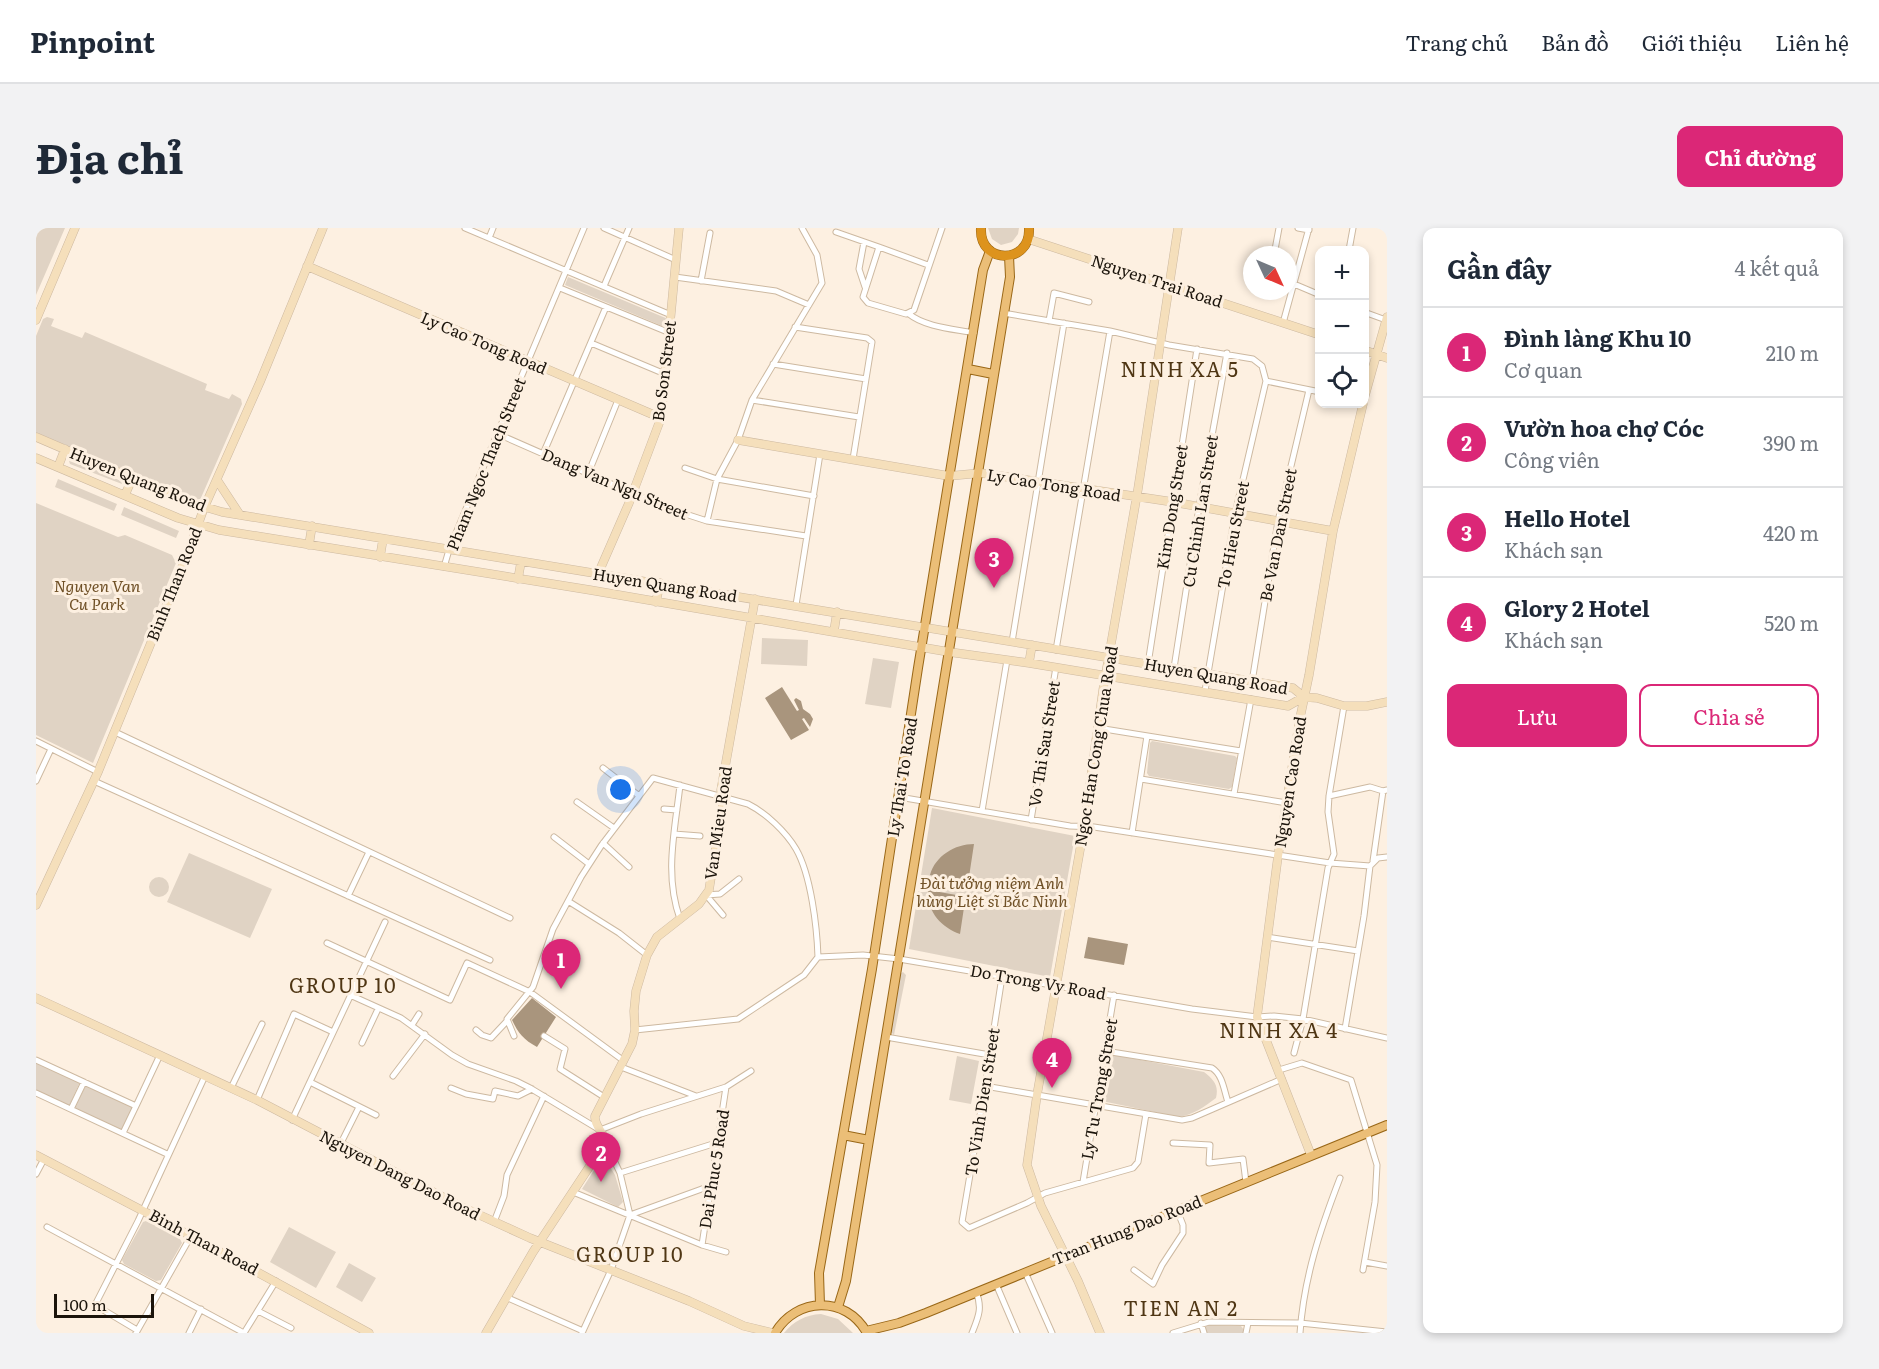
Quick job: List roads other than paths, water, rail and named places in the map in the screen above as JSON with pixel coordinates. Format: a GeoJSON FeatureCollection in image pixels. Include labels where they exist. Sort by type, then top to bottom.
{"type":"FeatureCollection","features":[{"type":"Feature","properties":{"kind":"highway"},"geometry":{"type":"LineString","coordinates":[[981,228],[982,240],[990,251],[1000,256],[1009,256],[1021,250],[1031,232]]}},
{"type":"Feature","properties":{"kind":"main road","name":"Ly Thai To Road"},"geometry":{"type":"LineString","coordinates":[[820,1305],[818,1275],[874,957],[949,476],[984,268],[990,251]]}},
{"type":"Feature","properties":{"kind":"main road","name":"Ly Thai To Road"},"geometry":{"type":"LineString","coordinates":[[838,1307],[846,1281],[949,652],[1010,275],[1009,256]]}},
{"type":"Feature","properties":{"kind":"main road"},"geometry":{"type":"LineString","coordinates":[[968,369],[993,374]]}},
{"type":"Feature","properties":{"kind":"main road","name":"Tran Hung Dao Road"},"geometry":{"type":"LineString","coordinates":[[866,1332],[899,1323],[1387,1125]]}},
{"type":"Feature","properties":{"kind":"main road"},"geometry":{"type":"LineString","coordinates":[[843,1135],[869,1140]]}},
{"type":"Feature","properties":{"kind":"main road"},"geometry":{"type":"LineString","coordinates":[[774,1333],[792,1313],[804,1307],[820,1305],[838,1307],[855,1318],[866,1332]]}},
{"type":"Feature","properties":{"kind":"street"},"geometry":{"type":"LineString","coordinates":[[36,320],[75,228]]}},
{"type":"Feature","properties":{"kind":"street","name":"Binh Than Road"},"geometry":{"type":"LineString","coordinates":[[36,905],[115,732],[204,508],[256,392],[323,228]]}},
{"type":"Feature","properties":{"kind":"street"},"geometry":{"type":"LineString","coordinates":[[465,228],[671,315]]}},
{"type":"Feature","properties":{"kind":"street"},"geometry":{"type":"LineString","coordinates":[[489,238],[493,228]]}},
{"type":"Feature","properties":{"kind":"street"},"geometry":{"type":"LineString","coordinates":[[604,228],[676,260]]}},
{"type":"Feature","properties":{"kind":"street"},"geometry":{"type":"LineString","coordinates":[[604,286],[629,228]]}},
{"type":"Feature","properties":{"kind":"street","name":"Bo Son Street"},"geometry":{"type":"LineString","coordinates":[[590,590],[661,418],[679,228]]}},
{"type":"Feature","properties":{"kind":"street"},"geometry":{"type":"LineString","coordinates":[[707,521],[717,479],[738,440],[752,400],[808,305],[819,292],[822,283],[817,255],[802,228]]}},
{"type":"Feature","properties":{"kind":"street"},"geometry":{"type":"LineString","coordinates":[[909,314],[914,310],[942,228]]}},
{"type":"Feature","properties":{"kind":"street","name":"Ngoc Han Cong Chua Road"},"geometry":{"type":"LineString","coordinates":[[1100,1333],[1038,1197],[1027,1165],[1084,827],[1178,228]]}},
{"type":"Feature","properties":{"kind":"street"},"geometry":{"type":"LineString","coordinates":[[1276,246],[1279,228]]}},
{"type":"Feature","properties":{"kind":"street"},"geometry":{"type":"LineString","coordinates":[[1297,273],[1309,229],[1298,228]]}},
{"type":"Feature","properties":{"kind":"street"},"geometry":{"type":"LineString","coordinates":[[1350,246],[1353,228]]}},
{"type":"Feature","properties":{"kind":"street","name":"Pham Ngoc Thach Street"},"geometry":{"type":"LineString","coordinates":[[444,567],[449,550],[567,272],[582,229]]}},
{"type":"Feature","properties":{"kind":"street"},"geometry":{"type":"LineString","coordinates":[[837,231],[928,265]]}},
{"type":"Feature","properties":{"kind":"street","name":"Nguyen Trai Road"},"geometry":{"type":"LineString","coordinates":[[1031,232],[1169,285],[1315,333]]}},
{"type":"Feature","properties":{"kind":"street"},"geometry":{"type":"LineString","coordinates":[[701,280],[710,233]]}},
{"type":"Feature","properties":{"kind":"street"},"geometry":{"type":"LineString","coordinates":[[864,242],[859,269],[865,287]]}},
{"type":"Feature","properties":{"kind":"street"},"geometry":{"type":"LineString","coordinates":[[879,247],[863,297],[868,303],[909,314],[928,323],[974,333]]}},
{"type":"Feature","properties":{"kind":"street","name":"Ly Cao Tong Road"},"geometry":{"type":"LineString","coordinates":[[307,266],[661,418]]}},
{"type":"Feature","properties":{"kind":"street"},"geometry":{"type":"LineString","coordinates":[[675,277],[777,291],[808,305]]}},
{"type":"Feature","properties":{"kind":"street"},"geometry":{"type":"LineString","coordinates":[[1297,285],[1315,293]]}},
{"type":"Feature","properties":{"kind":"street"},"geometry":{"type":"LineString","coordinates":[[560,288],[670,333]]}},
{"type":"Feature","properties":{"kind":"street"},"geometry":{"type":"LineString","coordinates":[[1049,321],[1054,293],[1089,302]]}},
{"type":"Feature","properties":{"kind":"street"},"geometry":{"type":"LineString","coordinates":[[1283,323],[1289,300]]}},
{"type":"Feature","properties":{"kind":"street"},"geometry":{"type":"LineString","coordinates":[[543,454],[606,307]]}},
{"type":"Feature","properties":{"kind":"street"},"geometry":{"type":"LineString","coordinates":[[1004,313],[1227,353],[1257,361],[1264,370],[1266,381],[1315,391]]}},
{"type":"Feature","properties":{"kind":"street"},"geometry":{"type":"LineString","coordinates":[[1369,313],[1387,319],[1369,385]]}},
{"type":"Feature","properties":{"kind":"street"},"geometry":{"type":"LineString","coordinates":[[1012,642],[1064,323]]}},
{"type":"Feature","properties":{"kind":"street"},"geometry":{"type":"LineString","coordinates":[[795,327],[871,340],[853,459]]}},
{"type":"Feature","properties":{"kind":"street"},"geometry":{"type":"LineString","coordinates":[[1056,650],[1110,331]]}},
{"type":"Feature","properties":{"kind":"street"},"geometry":{"type":"LineString","coordinates":[[591,343],[665,374]]}},
{"type":"Feature","properties":{"kind":"street","name":"Kim Dong Street"},"geometry":{"type":"LineString","coordinates":[[1148,664],[1197,349]]}},
{"type":"Feature","properties":{"kind":"street"},"geometry":{"type":"LineString","coordinates":[[1369,352],[1387,358]]}},
{"type":"Feature","properties":{"kind":"street","name":"Cu Chinh Lan Street"},"geometry":{"type":"LineString","coordinates":[[1174,668],[1199,507],[1227,353]]}},
{"type":"Feature","properties":{"kind":"street"},"geometry":{"type":"LineString","coordinates":[[773,364],[866,379]]}},
{"type":"Feature","properties":{"kind":"street","name":"To Hieu Street"},"geometry":{"type":"LineString","coordinates":[[1205,691],[1235,514],[1266,381]]}},
{"type":"Feature","properties":{"kind":"street","name":"Be Van Dan Street"},"geometry":{"type":"LineString","coordinates":[[1252,682],[1278,521],[1309,390]]}},
{"type":"Feature","properties":{"kind":"street"},"geometry":{"type":"LineString","coordinates":[[588,474],[618,400]]}},
{"type":"Feature","properties":{"kind":"street"},"geometry":{"type":"LineString","coordinates":[[752,400],[859,417]]}},
{"type":"Feature","properties":{"kind":"street","name":"Nguyen Cao Road"},"geometry":{"type":"LineString","coordinates":[[1311,1155],[1257,1017],[1278,856],[1304,697],[1333,531],[1362,408]]}},
{"type":"Feature","properties":{"kind":"street","name":"Dang Van Ngu Street"},"geometry":{"type":"LineString","coordinates":[[498,434],[631,494],[707,521],[806,536]]}},
{"type":"Feature","properties":{"kind":"street","name":"Huyen Quang Road"},"geometry":{"type":"LineString","coordinates":[[36,436],[204,508],[1293,688],[1304,697],[1317,698],[1344,706],[1367,706],[1387,702]]}},
{"type":"Feature","properties":{"kind":"street","name":"Ly Cao Tong Road"},"geometry":{"type":"LineString","coordinates":[[738,440],[949,476],[977,474],[1173,502],[1333,531]]}},
{"type":"Feature","properties":{"kind":"street"},"geometry":{"type":"LineString","coordinates":[[58,467],[65,449]]}},
{"type":"Feature","properties":{"kind":"street"},"geometry":{"type":"LineString","coordinates":[[796,605],[820,454]]}},
{"type":"Feature","properties":{"kind":"street","name":"Huyen Quang Road"},"geometry":{"type":"LineString","coordinates":[[36,458],[198,525],[949,652],[1056,667],[1290,706],[1304,697]]}},
{"type":"Feature","properties":{"kind":"street"},"geometry":{"type":"LineString","coordinates":[[685,468],[717,479],[814,496]]}},
{"type":"Feature","properties":{"kind":"street"},"geometry":{"type":"LineString","coordinates":[[125,495],[132,479]]}},
{"type":"Feature","properties":{"kind":"street"},"geometry":{"type":"LineString","coordinates":[[217,480],[240,515]]}},
{"type":"Feature","properties":{"kind":"street"},"geometry":{"type":"LineString","coordinates":[[309,545],[312,526]]}},
{"type":"Feature","properties":{"kind":"street"},"geometry":{"type":"LineString","coordinates":[[380,557],[383,539]]}},
{"type":"Feature","properties":{"kind":"street"},"geometry":{"type":"LineString","coordinates":[[518,579],[521,562]]}},
{"type":"Feature","properties":{"kind":"street"},"geometry":{"type":"LineString","coordinates":[[656,602],[660,583]]}},
{"type":"Feature","properties":{"kind":"street","name":"Van Mieu Road"},"geometry":{"type":"LineString","coordinates":[[605,1141],[594,1119],[622,1064],[635,1030],[636,991],[646,955],[657,937],[699,904],[706,895],[711,879],[721,790],[755,599]]}},
{"type":"Feature","properties":{"kind":"street"},"geometry":{"type":"LineString","coordinates":[[834,631],[837,612]]}},
{"type":"Feature","properties":{"kind":"street"},"geometry":{"type":"LineString","coordinates":[[1029,663],[1032,645]]}},
{"type":"Feature","properties":{"kind":"street"},"geometry":{"type":"LineString","coordinates":[[982,811],[1007,660]]}},
{"type":"Feature","properties":{"kind":"street","name":"Vo Thi Sau Street"},"geometry":{"type":"LineString","coordinates":[[1031,820],[1056,667]]}},
{"type":"Feature","properties":{"kind":"street"},"geometry":{"type":"LineString","coordinates":[[1234,794],[1251,699]]}},
{"type":"Feature","properties":{"kind":"street"},"geometry":{"type":"LineString","coordinates":[[1294,1053],[1303,1019],[1334,851],[1328,812],[1329,796],[1344,706]]}},
{"type":"Feature","properties":{"kind":"street"},"geometry":{"type":"LineString","coordinates":[[1098,728],[1241,751]]}},
{"type":"Feature","properties":{"kind":"street"},"geometry":{"type":"LineString","coordinates":[[115,732],[510,918]]}},
{"type":"Feature","properties":{"kind":"street"},"geometry":{"type":"LineString","coordinates":[[1132,833],[1147,736]]}},
{"type":"Feature","properties":{"kind":"street"},"geometry":{"type":"LineString","coordinates":[[36,741],[98,772]]}},
{"type":"Feature","properties":{"kind":"street"},"geometry":{"type":"LineString","coordinates":[[36,781],[51,749]]}},
{"type":"Feature","properties":{"kind":"street"},"geometry":{"type":"LineString","coordinates":[[603,768],[638,795]]}},
{"type":"Feature","properties":{"kind":"street"},"geometry":{"type":"LineString","coordinates":[[476,1030],[491,1038],[530,992],[553,929],[589,864],[638,795],[653,778],[734,799],[756,808],[794,846],[802,864],[815,915],[818,957],[804,975],[738,1019],[635,1030]]}},
{"type":"Feature","properties":{"kind":"street"},"geometry":{"type":"LineString","coordinates":[[1141,779],[1287,803]]}},
{"type":"Feature","properties":{"kind":"street"},"geometry":{"type":"LineString","coordinates":[[94,781],[490,960]]}},
{"type":"Feature","properties":{"kind":"street"},"geometry":{"type":"LineString","coordinates":[[680,785],[671,872],[674,900],[680,919]]}},
{"type":"Feature","properties":{"kind":"street"},"geometry":{"type":"LineString","coordinates":[[1329,796],[1370,787],[1385,790],[1345,1029]]}},
{"type":"Feature","properties":{"kind":"street"},"geometry":{"type":"LineString","coordinates":[[899,797],[1031,820],[1084,827],[1094,826],[1330,863],[1371,864],[1380,857],[1387,857]]}},
{"type":"Feature","properties":{"kind":"street"},"geometry":{"type":"LineString","coordinates":[[577,802],[614,828]]}},
{"type":"Feature","properties":{"kind":"street"},"geometry":{"type":"LineString","coordinates":[[664,809],[677,810]]}},
{"type":"Feature","properties":{"kind":"street"},"geometry":{"type":"LineString","coordinates":[[674,834],[700,836]]}},
{"type":"Feature","properties":{"kind":"street"},"geometry":{"type":"LineString","coordinates":[[554,837],[589,864]]}},
{"type":"Feature","properties":{"kind":"street"},"geometry":{"type":"LineString","coordinates":[[603,843],[629,867]]}},
{"type":"Feature","properties":{"kind":"street"},"geometry":{"type":"LineString","coordinates":[[348,896],[369,852]]}},
{"type":"Feature","properties":{"kind":"street"},"geometry":{"type":"LineString","coordinates":[[706,895],[720,894],[739,879]]}},
{"type":"Feature","properties":{"kind":"street"},"geometry":{"type":"LineString","coordinates":[[706,895],[723,915]]}},
{"type":"Feature","properties":{"kind":"street"},"geometry":{"type":"LineString","coordinates":[[568,901],[625,937],[646,955]]}},
{"type":"Feature","properties":{"kind":"street"},"geometry":{"type":"LineString","coordinates":[[292,1120],[385,922]]}},
{"type":"Feature","properties":{"kind":"street"},"geometry":{"type":"LineString","coordinates":[[1267,937],[1358,951]]}},
{"type":"Feature","properties":{"kind":"street"},"geometry":{"type":"LineString","coordinates":[[327,943],[450,1000],[467,963],[530,992],[622,1064],[696,1096]]}},
{"type":"Feature","properties":{"kind":"street","name":"Do Trong Vy Road"},"geometry":{"type":"LineString","coordinates":[[818,957],[863,955],[899,959],[1257,1017],[1303,1019],[1387,1038]]}},
{"type":"Feature","properties":{"kind":"street","name":"To Vinh Dien Street"},"geometry":{"type":"LineString","coordinates":[[1002,976],[986,1086],[962,1222],[969,1228],[1038,1197]]}},
{"type":"Feature","properties":{"kind":"street"},"geometry":{"type":"LineString","coordinates":[[350,995],[401,1018],[468,1064],[516,1081],[600,1130]]}},
{"type":"Feature","properties":{"kind":"street","name":"Ly Tu Trong Street"},"geometry":{"type":"LineString","coordinates":[[1083,1182],[1114,995]]}},
{"type":"Feature","properties":{"kind":"street","name":"Nguyen Dang Dao Road"},"geometry":{"type":"LineString","coordinates":[[36,998],[257,1100],[417,1185],[494,1222],[744,1326],[774,1333]]}},
{"type":"Feature","properties":{"kind":"street"},"geometry":{"type":"LineString","coordinates":[[362,1043],[378,1009]]}},
{"type":"Feature","properties":{"kind":"street"},"geometry":{"type":"LineString","coordinates":[[257,1100],[294,1014],[333,1032]]}},
{"type":"Feature","properties":{"kind":"street"},"geometry":{"type":"LineString","coordinates":[[412,1025],[419,1014]]}},
{"type":"Feature","properties":{"kind":"street"},"geometry":{"type":"LineString","coordinates":[[507,1021],[514,1036]]}},
{"type":"Feature","properties":{"kind":"street"},"geometry":{"type":"LineString","coordinates":[[231,1088],[262,1024]]}},
{"type":"Feature","properties":{"kind":"street"},"geometry":{"type":"LineString","coordinates":[[393,1076],[424,1034]]}},
{"type":"Feature","properties":{"kind":"street"},"geometry":{"type":"LineString","coordinates":[[544,1036],[565,1049],[560,1069],[604,1097]]}},
{"type":"Feature","properties":{"kind":"street"},"geometry":{"type":"LineString","coordinates":[[886,1037],[990,1055]]}},
{"type":"Feature","properties":{"kind":"street"},"geometry":{"type":"LineString","coordinates":[[1105,1051],[1216,1069],[1228,1102]]}},
{"type":"Feature","properties":{"kind":"street"},"geometry":{"type":"LineString","coordinates":[[123,1133],[160,1055]]}},
{"type":"Feature","properties":{"kind":"street"},"geometry":{"type":"LineString","coordinates":[[36,1060],[136,1106]]}},
{"type":"Feature","properties":{"kind":"street"},"geometry":{"type":"LineString","coordinates":[[1279,1070],[1302,1063],[1349,1078],[1377,1158],[1375,1202],[1363,1270]]}},
{"type":"Feature","properties":{"kind":"street"},"geometry":{"type":"LineString","coordinates":[[726,1087],[751,1071]]}},
{"type":"Feature","properties":{"kind":"street"},"geometry":{"type":"LineString","coordinates":[[191,1236],[136,1331],[95,1305],[205,1076]]}},
{"type":"Feature","properties":{"kind":"street"},"geometry":{"type":"LineString","coordinates":[[986,1086],[1182,1120],[1192,1118],[1282,1079]]}},
{"type":"Feature","properties":{"kind":"street"},"geometry":{"type":"LineString","coordinates":[[71,1109],[84,1082]]}},
{"type":"Feature","properties":{"kind":"street"},"geometry":{"type":"LineString","coordinates":[[310,1082],[376,1115]]}},
{"type":"Feature","properties":{"kind":"street","name":"Dai Phuc 5 Road"},"geometry":{"type":"LineString","coordinates":[[573,1192],[702,1245],[726,1087],[641,1114],[600,1130]]}},
{"type":"Feature","properties":{"kind":"street"},"geometry":{"type":"LineString","coordinates":[[451,1088],[466,1094],[493,1099],[495,1091],[518,1096],[532,1089]]}},
{"type":"Feature","properties":{"kind":"street"},"geometry":{"type":"LineString","coordinates":[[36,1093],[167,1154]]}},
{"type":"Feature","properties":{"kind":"street"},"geometry":{"type":"LineString","coordinates":[[494,1222],[504,1196],[507,1175],[544,1096]]}},
{"type":"Feature","properties":{"kind":"street"},"geometry":{"type":"LineString","coordinates":[[340,1145],[359,1107]]}},
{"type":"Feature","properties":{"kind":"street"},"geometry":{"type":"LineString","coordinates":[[1038,1197],[1136,1167],[1146,1114]]}},
{"type":"Feature","properties":{"kind":"street"},"geometry":{"type":"LineString","coordinates":[[508,1298],[583,1332],[611,1270],[630,1215],[620,1173],[605,1141]]}},
{"type":"Feature","properties":{"kind":"street"},"geometry":{"type":"LineString","coordinates":[[486,1333],[533,1252],[605,1141]]}},
{"type":"Feature","properties":{"kind":"street"},"geometry":{"type":"LineString","coordinates":[[620,1173],[716,1143]]}},
{"type":"Feature","properties":{"kind":"street"},"geometry":{"type":"LineString","coordinates":[[1173,1143],[1210,1145],[1209,1163],[1242,1159],[1246,1182]]}},
{"type":"Feature","properties":{"kind":"street"},"geometry":{"type":"LineString","coordinates":[[36,1174],[40,1157]]}},
{"type":"Feature","properties":{"kind":"street","name":"Binh Than Road"},"geometry":{"type":"LineString","coordinates":[[40,1157],[142,1209],[369,1333]]}},
{"type":"Feature","properties":{"kind":"street"},"geometry":{"type":"LineString","coordinates":[[1300,1333],[1304,1293],[1317,1240],[1340,1178]]}},
{"type":"Feature","properties":{"kind":"street"},"geometry":{"type":"LineString","coordinates":[[630,1215],[710,1186]]}},
{"type":"Feature","properties":{"kind":"street"},"geometry":{"type":"LineString","coordinates":[[1134,1270],[1153,1284],[1157,1279],[1162,1265],[1184,1233],[1177,1210]]}},
{"type":"Feature","properties":{"kind":"street"},"geometry":{"type":"LineString","coordinates":[[47,1227],[244,1333],[276,1281]]}},
{"type":"Feature","properties":{"kind":"street"},"geometry":{"type":"LineString","coordinates":[[702,1245],[726,1252]]}},
{"type":"Feature","properties":{"kind":"street"},"geometry":{"type":"LineString","coordinates":[[1365,1262],[1387,1266]]}},
{"type":"Feature","properties":{"kind":"street"},"geometry":{"type":"LineString","coordinates":[[1025,1272],[1052,1333]]}},
{"type":"Feature","properties":{"kind":"street"},"geometry":{"type":"LineString","coordinates":[[996,1284],[1017,1333]]}},
{"type":"Feature","properties":{"kind":"street"},"geometry":{"type":"LineString","coordinates":[[972,1333],[980,1311],[980,1301],[976,1292]]}},
{"type":"Feature","properties":{"kind":"street"},"geometry":{"type":"LineString","coordinates":[[189,1333],[201,1309]]}},
{"type":"Feature","properties":{"kind":"street"},"geometry":{"type":"LineString","coordinates":[[258,1311],[291,1328]]}},
{"type":"Feature","properties":{"kind":"street"},"geometry":{"type":"LineString","coordinates":[[1201,1323],[1204,1333]]}},
{"type":"Feature","properties":{"kind":"street"},"geometry":{"type":"LineString","coordinates":[[1173,1333],[1201,1323],[1300,1323],[1358,1331],[1387,1332]]}},
{"type":"Feature","properties":{"kind":"street"},"geometry":{"type":"LineString","coordinates":[[1246,1333],[1248,1323]]}},
{"type":"Feature","properties":{"kind":"place","name":"Hello Hotel"},"geometry":{"type":"Point","coordinates":[994,588]}},
{"type":"Feature","properties":{"kind":"place","name":"Đình làng Khu 10"},"geometry":{"type":"Point","coordinates":[561,989]}},
{"type":"Feature","properties":{"kind":"place","name":"Glory 2 Hotel"},"geometry":{"type":"Point","coordinates":[1052,1088]}},
{"type":"Feature","properties":{"kind":"place","name":"Vườn hoa chợ Cóc"},"geometry":{"type":"Point","coordinates":[601,1182]}},
{"type":"Feature","properties":{"kind":"district","name":"NINH XA 5"},"geometry":{"type":"Point","coordinates":[1180,370]}},
{"type":"Feature","properties":{"kind":"district","name":"GROUP 10"},"geometry":{"type":"Point","coordinates":[343,986]}},
{"type":"Feature","properties":{"kind":"district","name":"NINH XA 4"},"geometry":{"type":"Point","coordinates":[1279,1031]}},
{"type":"Feature","properties":{"kind":"district","name":"GROUP 10"},"geometry":{"type":"Point","coordinates":[630,1255]}},
{"type":"Feature","properties":{"kind":"district","name":"TIEN AN 2"},"geometry":{"type":"Point","coordinates":[1181,1309]}},
{"type":"Feature","properties":{"kind":"park label","name":"Nguyen Van Cu Park"},"geometry":{"type":"Point","coordinates":[97,595]}},
{"type":"Feature","properties":{"kind":"park label","name":"Đài tưởng niệm Anh hùng Liệt sĩ Bắc Ninh"},"geometry":{"type":"Point","coordinates":[992,892]}}]}
